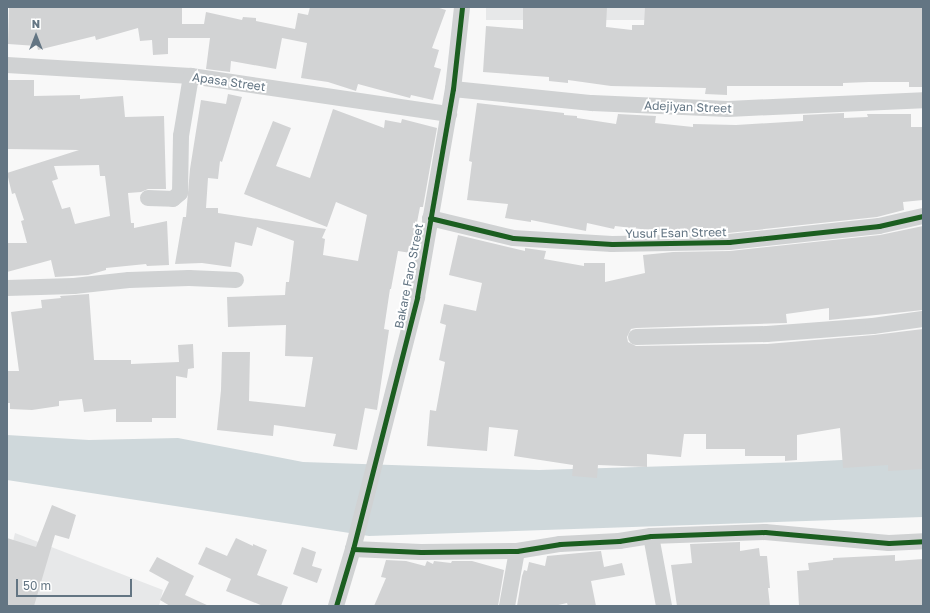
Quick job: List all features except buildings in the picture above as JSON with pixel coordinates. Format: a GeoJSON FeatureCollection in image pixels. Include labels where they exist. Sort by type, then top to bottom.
{"type":"FeatureCollection","features":[{"type":"Feature","properties":{"kind":"street","name":"Bakare Faro Street"},"geometry":{"type":"LineString","coordinates":[[336,606],[354,547],[417,297],[449,114],[462,7]]}},
{"type":"Feature","properties":{"kind":"street","name":"Apasa Street"},"geometry":{"type":"LineString","coordinates":[[7,65],[190,76],[449,114]]}},
{"type":"Feature","properties":{"kind":"street"},"geometry":{"type":"LineString","coordinates":[[148,198],[173,199],[180,193],[181,136],[190,76]]}},
{"type":"Feature","properties":{"kind":"street","name":"Adejiyan Street"},"geometry":{"type":"LineString","coordinates":[[453,88],[592,103],[728,109],[923,100]]}},
{"type":"Feature","properties":{"kind":"street","name":"Yusuf Esan Street"},"geometry":{"type":"LineString","coordinates":[[430,218],[513,238],[612,244],[729,242],[879,226],[923,216]]}},
{"type":"Feature","properties":{"kind":"street"},"geometry":{"type":"LineString","coordinates":[[7,288],[74,286],[129,280],[189,278],[236,280]]}},
{"type":"Feature","properties":{"kind":"street"},"geometry":{"type":"LineString","coordinates":[[636,337],[767,334],[872,326],[923,320]]}},
{"type":"Feature","properties":{"kind":"street"},"geometry":{"type":"LineString","coordinates":[[354,547],[421,552],[517,550],[560,544],[619,541],[651,536],[765,532],[889,543],[923,541]]}},
{"type":"Feature","properties":{"kind":"street"},"geometry":{"type":"LineString","coordinates":[[651,536],[664,606]]}},
{"type":"Feature","properties":{"kind":"street"},"geometry":{"type":"LineString","coordinates":[[507,606],[517,550]]}},
{"type":"Feature","properties":{"kind":"shaded area"},"geometry":{"type":"Polygon","coordinates":[[[486,7],[679,7],[679,20],[486,20],[486,7]]]}},
{"type":"Feature","properties":{"kind":"shaded area"},"geometry":{"type":"Polygon","coordinates":[[[7,435],[89,440],[178,438],[303,462],[539,470],[801,462],[923,456],[923,517],[369,536],[7,480],[7,435]]]}},
{"type":"Feature","properties":{"kind":"shaded area"},"geometry":{"type":"Polygon","coordinates":[[[15,533],[163,590],[159,606],[7,606],[7,566],[15,533]]]}},
{"type":"Feature","properties":{"kind":"cycle path"},"geometry":{"type":"LineString","coordinates":[[336,606],[353,549],[417,297],[453,89],[462,7]]}},
{"type":"Feature","properties":{"kind":"cycle path"},"geometry":{"type":"LineString","coordinates":[[430,218],[513,238],[612,244],[729,242],[879,226],[923,216]]}},
{"type":"Feature","properties":{"kind":"cycle path"},"geometry":{"type":"LineString","coordinates":[[353,549],[421,552],[517,551],[560,544],[619,541],[651,536],[765,532],[889,543],[923,541]]}}]}
